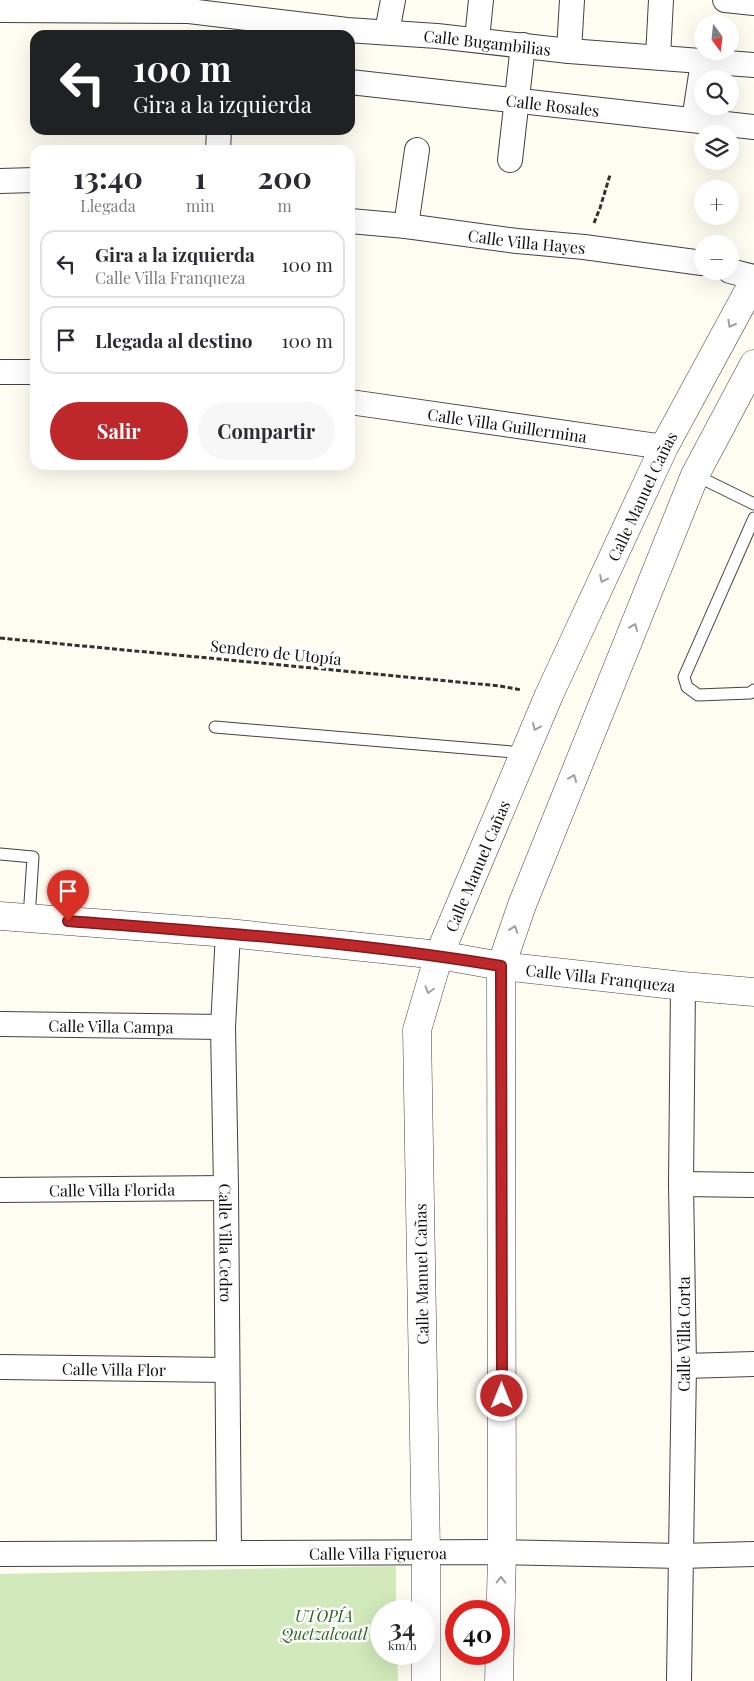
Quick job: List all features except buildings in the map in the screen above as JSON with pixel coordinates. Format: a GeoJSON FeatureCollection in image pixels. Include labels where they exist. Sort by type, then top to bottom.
{"type":"FeatureCollection","features":[{"type":"Feature","properties":{"kind":"street"},"geometry":{"type":"LineString","coordinates":[[387,32],[393,0]]}},
{"type":"Feature","properties":{"kind":"street"},"geometry":{"type":"LineString","coordinates":[[476,39],[480,0]]}},
{"type":"Feature","properties":{"kind":"street"},"geometry":{"type":"LineString","coordinates":[[569,50],[572,0]]}},
{"type":"Feature","properties":{"kind":"street"},"geometry":{"type":"LineString","coordinates":[[658,57],[661,0]]}},
{"type":"Feature","properties":{"kind":"street"},"geometry":{"type":"LineString","coordinates":[[725,0],[754,3]]}},
{"type":"Feature","properties":{"kind":"street","name":"Calle Bugambilias"},"geometry":{"type":"LineString","coordinates":[[0,10],[189,11],[220,17],[323,30]]}},
{"type":"Feature","properties":{"kind":"street","name":"Calle Bugambilias"},"geometry":{"type":"LineString","coordinates":[[355,33],[387,32],[476,39],[569,50],[754,65]]}},
{"type":"Feature","properties":{"kind":"street"},"geometry":{"type":"LineString","coordinates":[[510,160],[523,45]]}},
{"type":"Feature","properties":{"kind":"street"},"geometry":{"type":"LineString","coordinates":[[694,120],[702,62]]}},
{"type":"Feature","properties":{"kind":"street","name":"Calle Rosales"},"geometry":{"type":"LineString","coordinates":[[355,83],[518,102],[754,126]]}},
{"type":"Feature","properties":{"kind":"street"},"geometry":{"type":"LineString","coordinates":[[406,226],[417,150]]}},
{"type":"Feature","properties":{"kind":"street"},"geometry":{"type":"LineString","coordinates":[[0,181],[30,180]]}},
{"type":"Feature","properties":{"kind":"street","name":"Calle Villa Hayes"},"geometry":{"type":"LineString","coordinates":[[355,221],[584,247],[694,262]]}},
{"type":"Feature","properties":{"kind":"street"},"geometry":{"type":"LineString","coordinates":[[739,273],[754,277]]}},
{"type":"Feature","properties":{"kind":"street","name":"Calle Manuel Cañas"},"geometry":{"type":"LineString","coordinates":[[426,1681],[426,1552],[417,1030],[439,955],[549,695],[664,447],[754,281]]}},
{"type":"Feature","properties":{"kind":"street"},"geometry":{"type":"LineString","coordinates":[[499,1681],[502,1552],[501,966],[522,905],[695,475],[754,364]]}},
{"type":"Feature","properties":{"kind":"street"},"geometry":{"type":"LineString","coordinates":[[0,372],[30,372]]}},
{"type":"Feature","properties":{"kind":"street","name":"Calle Villa Guillermina"},"geometry":{"type":"LineString","coordinates":[[355,403],[664,447]]}},
{"type":"Feature","properties":{"kind":"street","name":"Calle Villa Franqueza"},"geometry":{"type":"LineString","coordinates":[[0,916],[228,933],[439,955],[501,966],[754,992]]}},
{"type":"Feature","properties":{"kind":"street","name":"Calle Villa Cedro"},"geometry":{"type":"LineString","coordinates":[[228,933],[223,1027],[229,1553]]}},
{"type":"Feature","properties":{"kind":"street","name":"Calle Villa Corta"},"geometry":{"type":"LineString","coordinates":[[679,1681],[684,1366],[681,1184],[683,986]]}},
{"type":"Feature","properties":{"kind":"street","name":"Calle Villa Campa"},"geometry":{"type":"LineString","coordinates":[[0,1024],[223,1027]]}},
{"type":"Feature","properties":{"kind":"street"},"geometry":{"type":"LineString","coordinates":[[681,1184],[754,1186]]}},
{"type":"Feature","properties":{"kind":"street","name":"Calle Villa Florida"},"geometry":{"type":"LineString","coordinates":[[0,1190],[226,1188]]}},
{"type":"Feature","properties":{"kind":"street"},"geometry":{"type":"LineString","coordinates":[[684,1366],[754,1364]]}},
{"type":"Feature","properties":{"kind":"street","name":"Calle Villa Flor"},"geometry":{"type":"LineString","coordinates":[[0,1368],[227,1370]]}},
{"type":"Feature","properties":{"kind":"street","name":"Calle Villa Figueroa"},"geometry":{"type":"LineString","coordinates":[[0,1554],[502,1552],[680,1556],[754,1554]]}},
{"type":"Feature","properties":{"kind":"lane"},"geometry":{"type":"LineString","coordinates":[[695,475],[754,504]]}},
{"type":"Feature","properties":{"kind":"lane"},"geometry":{"type":"LineString","coordinates":[[754,518],[684,677],[687,687],[698,695],[750,692],[754,690]]}},
{"type":"Feature","properties":{"kind":"lane"},"geometry":{"type":"LineString","coordinates":[[215,727],[524,753]]}},
{"type":"Feature","properties":{"kind":"lane"},"geometry":{"type":"LineString","coordinates":[[0,854],[33,857],[29,918]]}},
{"type":"Feature","properties":{"kind":"path"},"geometry":{"type":"LineString","coordinates":[[584,247],[600,208],[610,175]]}},
{"type":"Feature","properties":{"kind":"path","name":"Sendero de Utopía"},"geometry":{"type":"LineString","coordinates":[[0,638],[500,686],[549,695]]}},
{"type":"Feature","properties":{"kind":"green space","name":"UTOPÍA Quetzalcoatl"},"geometry":{"type":"Polygon","coordinates":[[[396,1566],[396,1600],[370,1600],[370,1665],[397,1665],[398,1681],[0,1681],[0,1574],[396,1566]]]}},
{"type":"Feature","properties":{"kind":"route"},"geometry":{"type":"LineString","coordinates":[[68,921],[228,933],[439,955],[501,966],[502,1396]]}}]}
